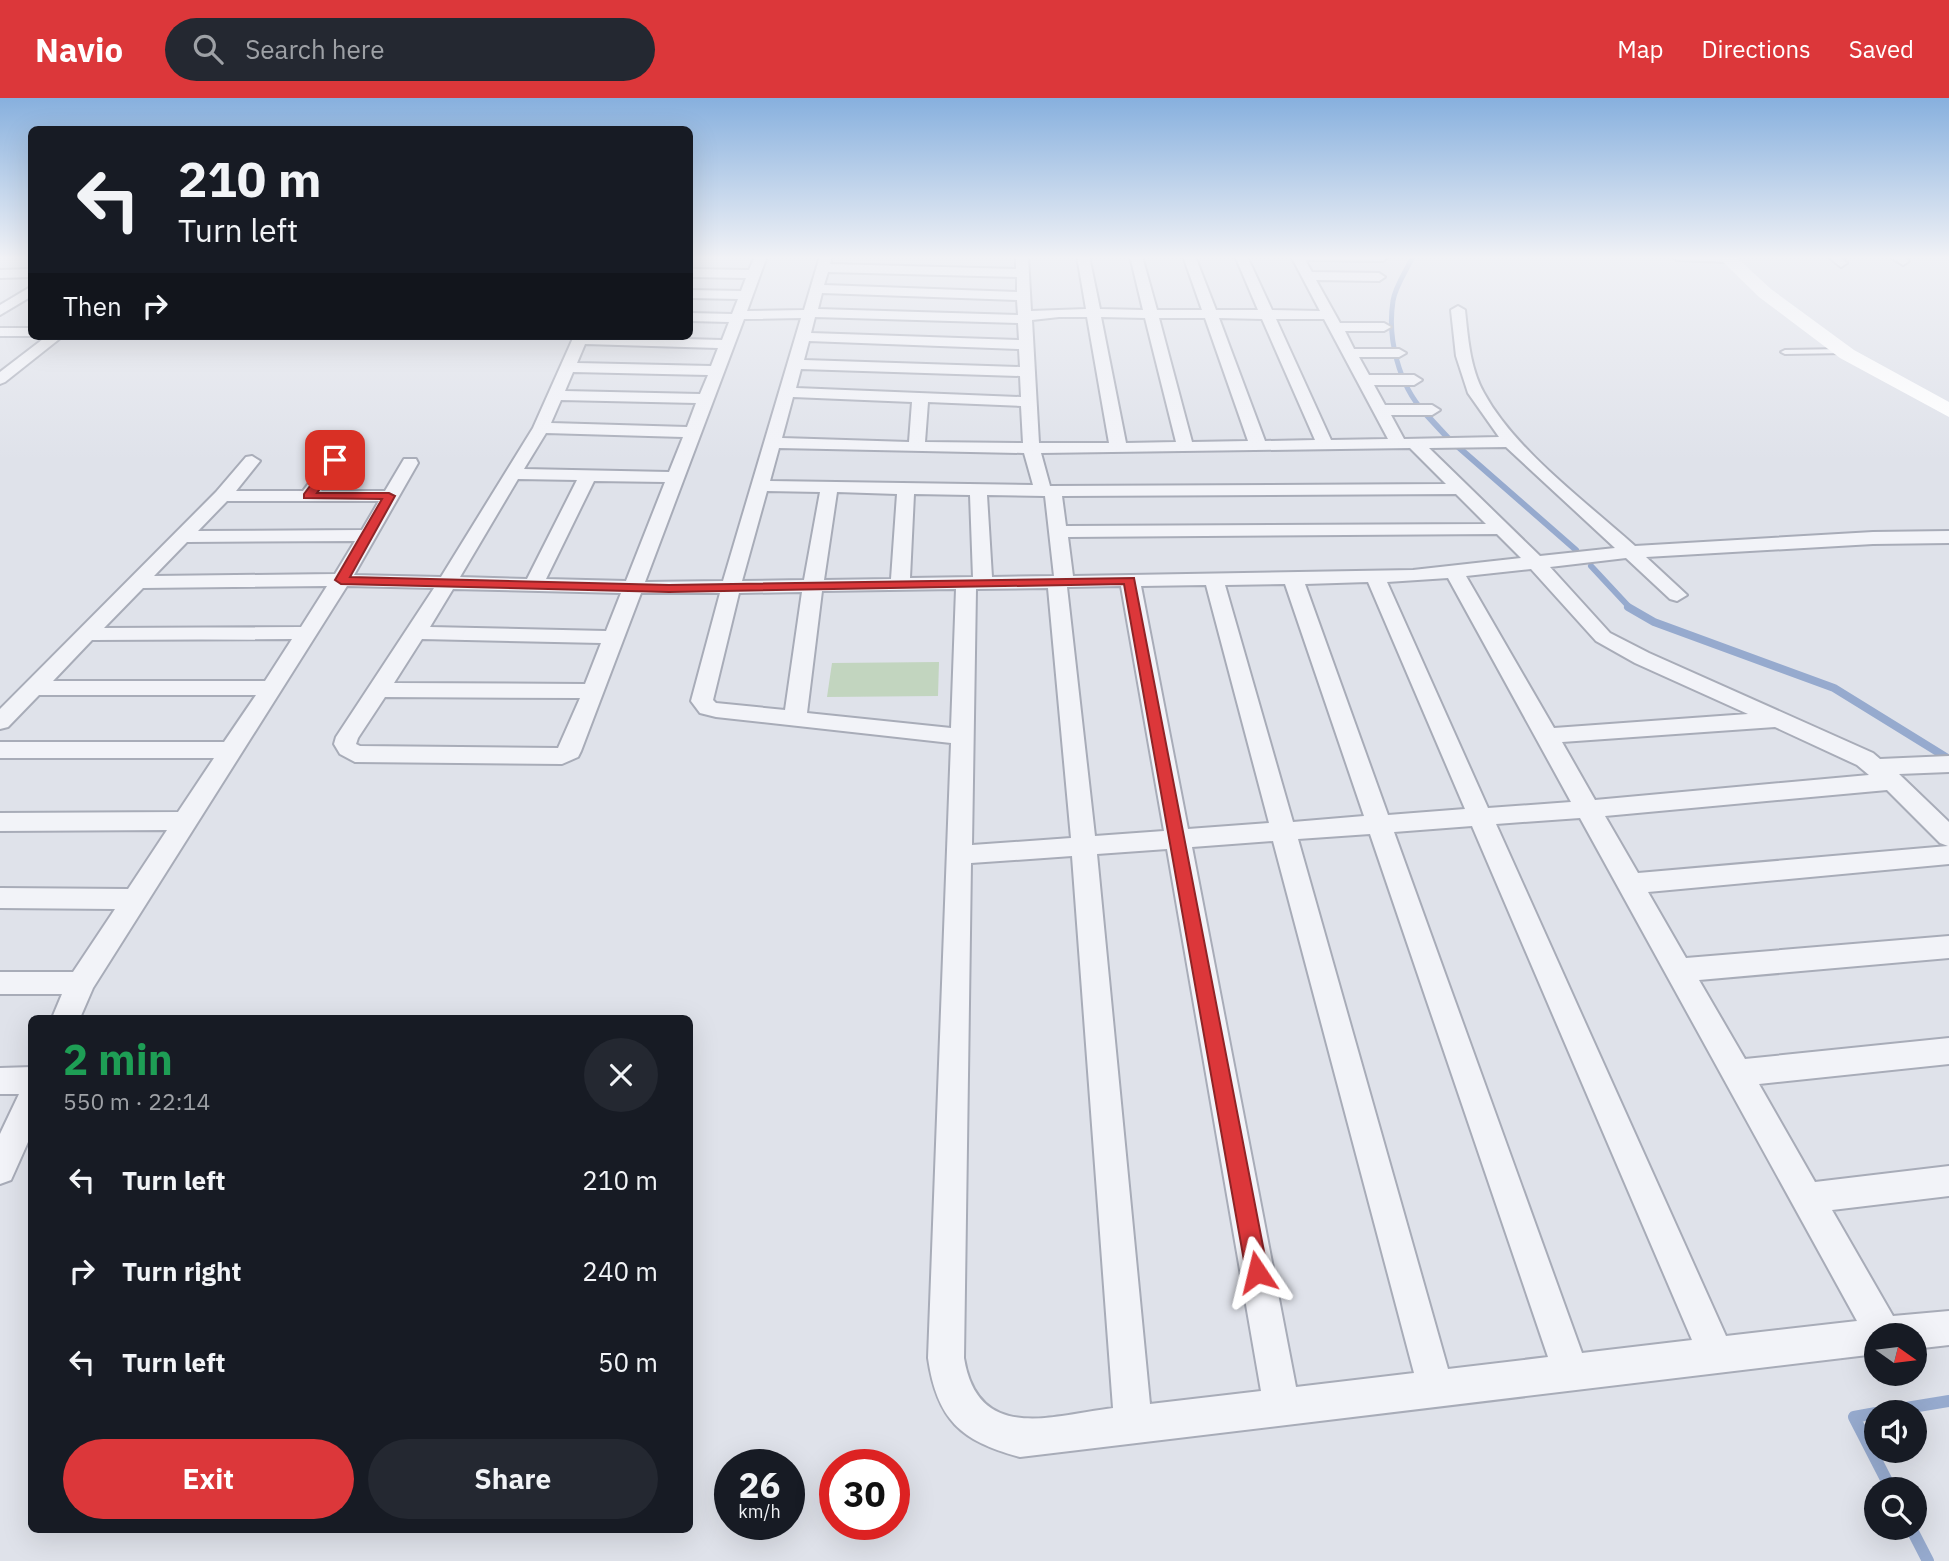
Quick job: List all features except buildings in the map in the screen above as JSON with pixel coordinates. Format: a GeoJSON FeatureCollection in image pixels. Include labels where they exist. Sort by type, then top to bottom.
{"type":"FeatureCollection","features":[{"type":"Feature","properties":{"kind":"main road"},"geometry":{"type":"LineString","coordinates":[[1807,324],[1843,351],[1949,411]]}},
{"type":"Feature","properties":{"kind":"street"},"geometry":{"type":"LineString","coordinates":[[579,340],[541,428],[345,744],[355,754],[562,756],[570,751],[735,324]]}},
{"type":"Feature","properties":{"kind":"street"},"geometry":{"type":"LineString","coordinates":[[807,324],[731,587],[703,697],[704,705],[716,710],[961,737]]}},
{"type":"Feature","properties":{"kind":"street"},"geometry":{"type":"LineString","coordinates":[[1025,324],[1031,447],[1048,491],[1058,532],[1133,1425]]}},
{"type":"Feature","properties":{"kind":"street"},"geometry":{"type":"LineString","coordinates":[[1095,324],[1118,446]]}},
{"type":"Feature","properties":{"kind":"street"},"geometry":{"type":"LineString","coordinates":[[1154,324],[1185,445]]}},
{"type":"Feature","properties":{"kind":"street"},"geometry":{"type":"LineString","coordinates":[[1214,324],[1258,445]]}},
{"type":"Feature","properties":{"kind":"street"},"geometry":{"type":"LineString","coordinates":[[1272,324],[1325,444]]}},
{"type":"Feature","properties":{"kind":"street"},"geometry":{"type":"LineString","coordinates":[[1334,324],[1380,410],[1406,443],[1462,489],[1536,563],[1604,637],[1617,646],[1865,759],[1885,774],[1949,837]]}},
{"type":"Feature","properties":{"kind":"street"},"geometry":{"type":"LineString","coordinates":[[1360,324],[1384,327]]}},
{"type":"Feature","properties":{"kind":"street"},"geometry":{"type":"LineString","coordinates":[[1460,324],[1463,356],[1476,393],[1510,442],[1677,595]]}},
{"type":"Feature","properties":{"kind":"street"},"geometry":{"type":"LineString","coordinates":[[0,332],[28,331]]}},
{"type":"Feature","properties":{"kind":"street"},"geometry":{"type":"LineString","coordinates":[[803,337],[1026,345]]}},
{"type":"Feature","properties":{"kind":"street"},"geometry":{"type":"LineString","coordinates":[[0,379],[51,340]]}},
{"type":"Feature","properties":{"kind":"street"},"geometry":{"type":"LineString","coordinates":[[629,340],[727,344]]}},
{"type":"Feature","properties":{"kind":"street"},"geometry":{"type":"LineString","coordinates":[[1349,353],[1399,353]]}},
{"type":"Feature","properties":{"kind":"street"},"geometry":{"type":"LineString","coordinates":[[0,358],[28,358]]}},
{"type":"Feature","properties":{"kind":"street"},"geometry":{"type":"LineString","coordinates":[[796,364],[1028,372]]}},
{"type":"Feature","properties":{"kind":"street"},"geometry":{"type":"LineString","coordinates":[[568,367],[717,371]]}},
{"type":"Feature","properties":{"kind":"street"},"geometry":{"type":"LineString","coordinates":[[1363,380],[1414,380]]}},
{"type":"Feature","properties":{"kind":"street"},"geometry":{"type":"LineString","coordinates":[[788,392],[1029,402]]}},
{"type":"Feature","properties":{"kind":"street"},"geometry":{"type":"LineString","coordinates":[[555,395],[706,399]]}},
{"type":"Feature","properties":{"kind":"street"},"geometry":{"type":"LineString","coordinates":[[917,447],[920,398]]}},
{"type":"Feature","properties":{"kind":"street"},"geometry":{"type":"LineString","coordinates":[[1380,410],[1432,411]]}},
{"type":"Feature","properties":{"kind":"street"},"geometry":{"type":"LineString","coordinates":[[541,428],[693,432]]}},
{"type":"Feature","properties":{"kind":"street"},"geometry":{"type":"LineString","coordinates":[[774,443],[1031,447],[1510,442]]}},
{"type":"Feature","properties":{"kind":"street"},"geometry":{"type":"LineString","coordinates":[[308,496],[335,460]]}},
{"type":"Feature","properties":{"kind":"street"},"geometry":{"type":"LineString","coordinates":[[0,722],[222,496],[252,461]]}},
{"type":"Feature","properties":{"kind":"street"},"geometry":{"type":"LineString","coordinates":[[67,1015],[81,983],[308,633],[411,463]]}},
{"type":"Feature","properties":{"kind":"street"},"geometry":{"type":"LineString","coordinates":[[513,474],[676,477]]}},
{"type":"Feature","properties":{"kind":"street"},"geometry":{"type":"LineString","coordinates":[[534,584],[588,476]]}},
{"type":"Feature","properties":{"kind":"street"},"geometry":{"type":"LineString","coordinates":[[762,485],[1048,491],[1462,489]]}},
{"type":"Feature","properties":{"kind":"street"},"geometry":{"type":"LineString","coordinates":[[795,719],[813,586],[830,488]]}},
{"type":"Feature","properties":{"kind":"street"},"geometry":{"type":"LineString","coordinates":[[900,584],[906,489]]}},
{"type":"Feature","properties":{"kind":"street"},"geometry":{"type":"LineString","coordinates":[[978,490],[974,583],[961,737],[946,1358],[951,1387],[968,1417],[999,1433],[1020,1438],[1864,1337]]}},
{"type":"Feature","properties":{"kind":"street"},"geometry":{"type":"LineString","coordinates":[[222,496],[389,496]]}},
{"type":"Feature","properties":{"kind":"street"},"geometry":{"type":"LineString","coordinates":[[1058,532],[1502,529]]}},
{"type":"Feature","properties":{"kind":"street"},"geometry":{"type":"LineString","coordinates":[[182,537],[367,535]]}},
{"type":"Feature","properties":{"kind":"street"},"geometry":{"type":"LineString","coordinates":[[136,582],[341,580],[731,587],[1375,576],[1455,573],[1630,552],[1873,538],[1949,537]]}},
{"type":"Feature","properties":{"kind":"street"},"geometry":{"type":"LineString","coordinates":[[1455,573],[1877,1323]]}},
{"type":"Feature","properties":{"kind":"street"},"geometry":{"type":"LineString","coordinates":[[1375,576],[1716,1355]]}},
{"type":"Feature","properties":{"kind":"street"},"geometry":{"type":"LineString","coordinates":[[1293,578],[1571,1373]]}},
{"type":"Feature","properties":{"kind":"street"},"geometry":{"type":"LineString","coordinates":[[1214,579],[1436,1389]]}},
{"type":"Feature","properties":{"kind":"street"},"geometry":{"type":"LineString","coordinates":[[1130,580],[1282,1407]]}},
{"type":"Feature","properties":{"kind":"street"},"geometry":{"type":"LineString","coordinates":[[86,634],[308,633]]}},
{"type":"Feature","properties":{"kind":"street"},"geometry":{"type":"LineString","coordinates":[[416,633],[614,637]]}},
{"type":"Feature","properties":{"kind":"street"},"geometry":{"type":"LineString","coordinates":[[32,688],[273,688]]}},
{"type":"Feature","properties":{"kind":"street"},"geometry":{"type":"LineString","coordinates":[[378,690],[593,691]]}},
{"type":"Feature","properties":{"kind":"street"},"geometry":{"type":"LineString","coordinates":[[1547,736],[1778,719]]}},
{"type":"Feature","properties":{"kind":"street"},"geometry":{"type":"LineString","coordinates":[[0,750],[233,750]]}},
{"type":"Feature","properties":{"kind":"street"},"geometry":{"type":"LineString","coordinates":[[959,855],[1588,809],[1949,764]]}},
{"type":"Feature","properties":{"kind":"street"},"geometry":{"type":"LineString","coordinates":[[0,822],[185,821]]}},
{"type":"Feature","properties":{"kind":"street"},"geometry":{"type":"LineString","coordinates":[[1630,884],[1949,855]]}},
{"type":"Feature","properties":{"kind":"street"},"geometry":{"type":"LineString","coordinates":[[0,898],[136,899]]}},
{"type":"Feature","properties":{"kind":"street"},"geometry":{"type":"LineString","coordinates":[[1679,970],[1949,947]]}},
{"type":"Feature","properties":{"kind":"street"},"geometry":{"type":"LineString","coordinates":[[0,983],[81,983]]}},
{"type":"Feature","properties":{"kind":"street"},"geometry":{"type":"LineString","coordinates":[[1737,1073],[1949,1051]]}},
{"type":"Feature","properties":{"kind":"street"},"geometry":{"type":"LineString","coordinates":[[0,1081],[28,1080]]}},
{"type":"Feature","properties":{"kind":"street"},"geometry":{"type":"LineString","coordinates":[[0,1169],[28,1107]]}},
{"type":"Feature","properties":{"kind":"street"},"geometry":{"type":"LineString","coordinates":[[1807,1198],[1949,1181]]}},
{"type":"Feature","properties":{"kind":"street"},"geometry":{"type":"LineString","coordinates":[[1927,1330],[1949,1328]]}},
{"type":"Feature","properties":{"kind":"lane"},"geometry":{"type":"LineString","coordinates":[[1785,352],[1843,351]]}},
{"type":"Feature","properties":{"kind":"green space"},"geometry":{"type":"Polygon","coordinates":[[[939,662],[938,696],[827,697],[832,663],[939,662]]]}},
{"type":"Feature","properties":{"kind":"waterway"},"geometry":{"type":"LineString","coordinates":[[1392,324],[1402,375],[1415,401],[1424,412]]}},
{"type":"Feature","properties":{"kind":"waterway"},"geometry":{"type":"LineString","coordinates":[[1423,411],[1448,438],[1576,550]]}},
{"type":"Feature","properties":{"kind":"waterway"},"geometry":{"type":"LineString","coordinates":[[1591,566],[1630,608]]}},
{"type":"Feature","properties":{"kind":"waterway"},"geometry":{"type":"LineString","coordinates":[[1630,608],[1654,622],[1834,688],[1949,759]]}},
{"type":"Feature","properties":{"kind":"waterway"},"geometry":{"type":"LineString","coordinates":[[1927,1405],[1949,1401]]}},
{"type":"Feature","properties":{"kind":"waterway"},"geometry":{"type":"LineString","coordinates":[[1864,1415],[1854,1417],[1864,1436]]}},
{"type":"Feature","properties":{"kind":"waterway"},"geometry":{"type":"LineString","coordinates":[[1878,1463],[1885,1477]]}},
{"type":"Feature","properties":{"kind":"waterway"},"geometry":{"type":"LineString","coordinates":[[1917,1540],[1928,1561]]}},
{"type":"Feature","properties":{"kind":"route"},"geometry":{"type":"LineString","coordinates":[[335,460],[308,496],[389,496],[341,580],[669,588],[1130,580],[1257,1272]]}}]}
